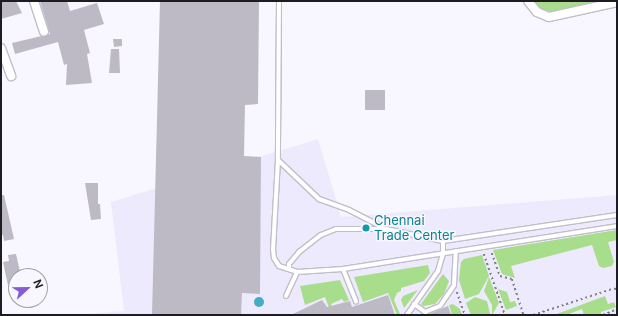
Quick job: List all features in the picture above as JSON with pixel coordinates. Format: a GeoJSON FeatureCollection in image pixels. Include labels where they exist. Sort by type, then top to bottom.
{"type":"FeatureCollection","features":[{"type":"Feature","properties":{"kind":"street"},"geometry":{"type":"LineString","coordinates":[[34,1],[44,31]]}},
{"type":"Feature","properties":{"kind":"street"},"geometry":{"type":"LineString","coordinates":[[528,1],[537,12],[549,17],[617,2]]}},
{"type":"Feature","properties":{"kind":"street"},"geometry":{"type":"LineString","coordinates":[[1,48],[11,76]]}},
{"type":"Feature","properties":{"kind":"lane"},"geometry":{"type":"LineString","coordinates":[[279,1],[278,160],[274,258],[279,266],[296,272],[343,269],[617,226]]}},
{"type":"Feature","properties":{"kind":"lane"},"geometry":{"type":"LineString","coordinates":[[278,160],[319,199],[349,210],[386,229]]}},
{"type":"Feature","properties":{"kind":"lane"},"geometry":{"type":"LineString","coordinates":[[288,268],[288,264],[299,252],[321,235],[336,229],[386,229],[443,241],[617,215]]}},
{"type":"Feature","properties":{"kind":"lane"},"geometry":{"type":"LineString","coordinates":[[407,315],[438,271],[443,254],[443,241]]}},
{"type":"Feature","properties":{"kind":"lane"},"geometry":{"type":"LineString","coordinates":[[414,304],[425,312],[440,306],[454,285],[456,251]]}},
{"type":"Feature","properties":{"kind":"lane"},"geometry":{"type":"LineString","coordinates":[[343,269],[356,302]]}},
{"type":"Feature","properties":{"kind":"lane"},"geometry":{"type":"LineString","coordinates":[[286,296],[296,272]]}},
{"type":"Feature","properties":{"kind":"path"},"geometry":{"type":"LineString","coordinates":[[490,245],[500,276],[512,279],[524,315]]}},
{"type":"Feature","properties":{"kind":"path"},"geometry":{"type":"LineString","coordinates":[[482,246],[505,315]]}},
{"type":"Feature","properties":{"kind":"path"},"geometry":{"type":"LineString","coordinates":[[454,285],[465,315]]}},
{"type":"Feature","properties":{"kind":"path"},"geometry":{"type":"LineString","coordinates":[[533,315],[615,288],[617,293]]}},
{"type":"Feature","properties":{"kind":"path"},"geometry":{"type":"LineString","coordinates":[[603,315],[617,309]]}},
{"type":"Feature","properties":{"kind":"shaded area","name":"Chennai Trade Center"},"geometry":{"type":"Polygon","coordinates":[[[318,139],[341,217],[617,195],[617,315],[72,315],[124,311],[111,202],[318,139]]]}},
{"type":"Feature","properties":{"kind":"green space"},"geometry":{"type":"Polygon","coordinates":[[[533,1],[597,1],[551,12],[539,8],[533,1]]]}},
{"type":"Feature","properties":{"kind":"green space"},"geometry":{"type":"Polygon","coordinates":[[[617,230],[617,240],[608,242],[614,262],[612,266],[603,268],[599,266],[592,245],[511,266],[515,278],[502,274],[493,250],[617,230]]]}},
{"type":"Feature","properties":{"kind":"green space"},"geometry":{"type":"Polygon","coordinates":[[[482,255],[489,276],[479,294],[465,299],[459,280],[461,262],[464,259],[482,255]]]}},
{"type":"Feature","properties":{"kind":"green space"},"geometry":{"type":"Polygon","coordinates":[[[428,265],[430,273],[424,281],[401,288],[401,291],[397,293],[394,300],[400,314],[397,315],[388,293],[363,302],[354,277],[428,265]]]}},
{"type":"Feature","properties":{"kind":"green space"},"geometry":{"type":"Polygon","coordinates":[[[443,274],[449,281],[444,294],[435,304],[423,306],[421,304],[443,274]]]}},
{"type":"Feature","properties":{"kind":"green space"},"geometry":{"type":"Polygon","coordinates":[[[489,277],[499,303],[492,315],[492,305],[484,291],[489,277]]]}},
{"type":"Feature","properties":{"kind":"green space"},"geometry":{"type":"Polygon","coordinates":[[[340,280],[349,300],[344,302],[342,299],[331,304],[332,306],[329,308],[325,297],[305,305],[300,286],[340,280]]]}},
{"type":"Feature","properties":{"kind":"green space"},"geometry":{"type":"Polygon","coordinates":[[[498,289],[507,292],[510,302],[515,301],[517,306],[506,310],[498,289]]]}},
{"type":"Feature","properties":{"kind":"green space"},"geometry":{"type":"Polygon","coordinates":[[[418,290],[404,308],[401,300],[403,296],[418,290]]]}},
{"type":"Feature","properties":{"kind":"green space"},"geometry":{"type":"Polygon","coordinates":[[[605,296],[608,304],[614,302],[616,307],[601,312],[601,315],[584,315],[582,309],[566,315],[554,315],[605,296]]]}},
{"type":"Feature","properties":{"kind":"green space"},"geometry":{"type":"Polygon","coordinates":[[[475,297],[487,301],[490,314],[471,315],[466,303],[475,297]]]}},
{"type":"Feature","properties":{"kind":"green space"},"geometry":{"type":"Polygon","coordinates":[[[453,304],[460,309],[462,315],[452,315],[449,305],[453,304]]]}},
{"type":"Feature","properties":{"kind":"water"},"geometry":{"type":"Polygon","coordinates":[[[257,297],[261,297],[263,298],[263,306],[257,307],[254,304],[254,300],[257,297]]]}},
{"type":"Feature","properties":{"kind":"building"},"geometry":{"type":"Polygon","coordinates":[[[1,1],[16,1],[22,13],[1,19],[1,1]]]}},
{"type":"Feature","properties":{"kind":"building"},"geometry":{"type":"Polygon","coordinates":[[[40,1],[67,1],[70,11],[97,3],[104,24],[84,30],[90,53],[87,54],[92,83],[66,85],[67,64],[64,65],[58,42],[15,54],[12,43],[50,34],[40,1]]]}},
{"type":"Feature","properties":{"kind":"building"},"geometry":{"type":"Polygon","coordinates":[[[160,1],[259,1],[258,104],[245,105],[244,156],[261,157],[260,294],[242,293],[241,315],[152,315],[160,1]]]}},
{"type":"Feature","properties":{"kind":"building"},"geometry":{"type":"Polygon","coordinates":[[[113,39],[122,39],[122,46],[114,47],[113,39]]]}},
{"type":"Feature","properties":{"kind":"building"},"geometry":{"type":"Polygon","coordinates":[[[111,49],[119,49],[120,73],[109,73],[111,49]]]}},
{"type":"Feature","properties":{"kind":"building"},"geometry":{"type":"Polygon","coordinates":[[[365,90],[385,90],[385,110],[365,110],[365,90]]]}},
{"type":"Feature","properties":{"kind":"building"},"geometry":{"type":"Polygon","coordinates":[[[85,183],[98,183],[98,204],[100,204],[101,219],[91,220],[85,183]]]}},
{"type":"Feature","properties":{"kind":"building"},"geometry":{"type":"Polygon","coordinates":[[[1,195],[4,195],[14,239],[4,241],[3,235],[1,235],[1,195]]]}},
{"type":"Feature","properties":{"kind":"building"},"geometry":{"type":"Polygon","coordinates":[[[16,254],[19,268],[8,268],[8,285],[3,262],[9,261],[8,255],[16,254]]]}},
{"type":"Feature","properties":{"kind":"building"},"geometry":{"type":"Polygon","coordinates":[[[388,295],[395,315],[291,315],[322,300],[327,307],[350,301],[352,307],[388,295]]]}},
{"type":"Feature","properties":{"kind":"building"},"geometry":{"type":"Polygon","coordinates":[[[448,306],[451,315],[427,315],[448,306]]]}},
{"type":"Feature","properties":{"kind":"place","name":"Chennai Trade Center"},"geometry":{"type":"Point","coordinates":[366,228]}}]}
